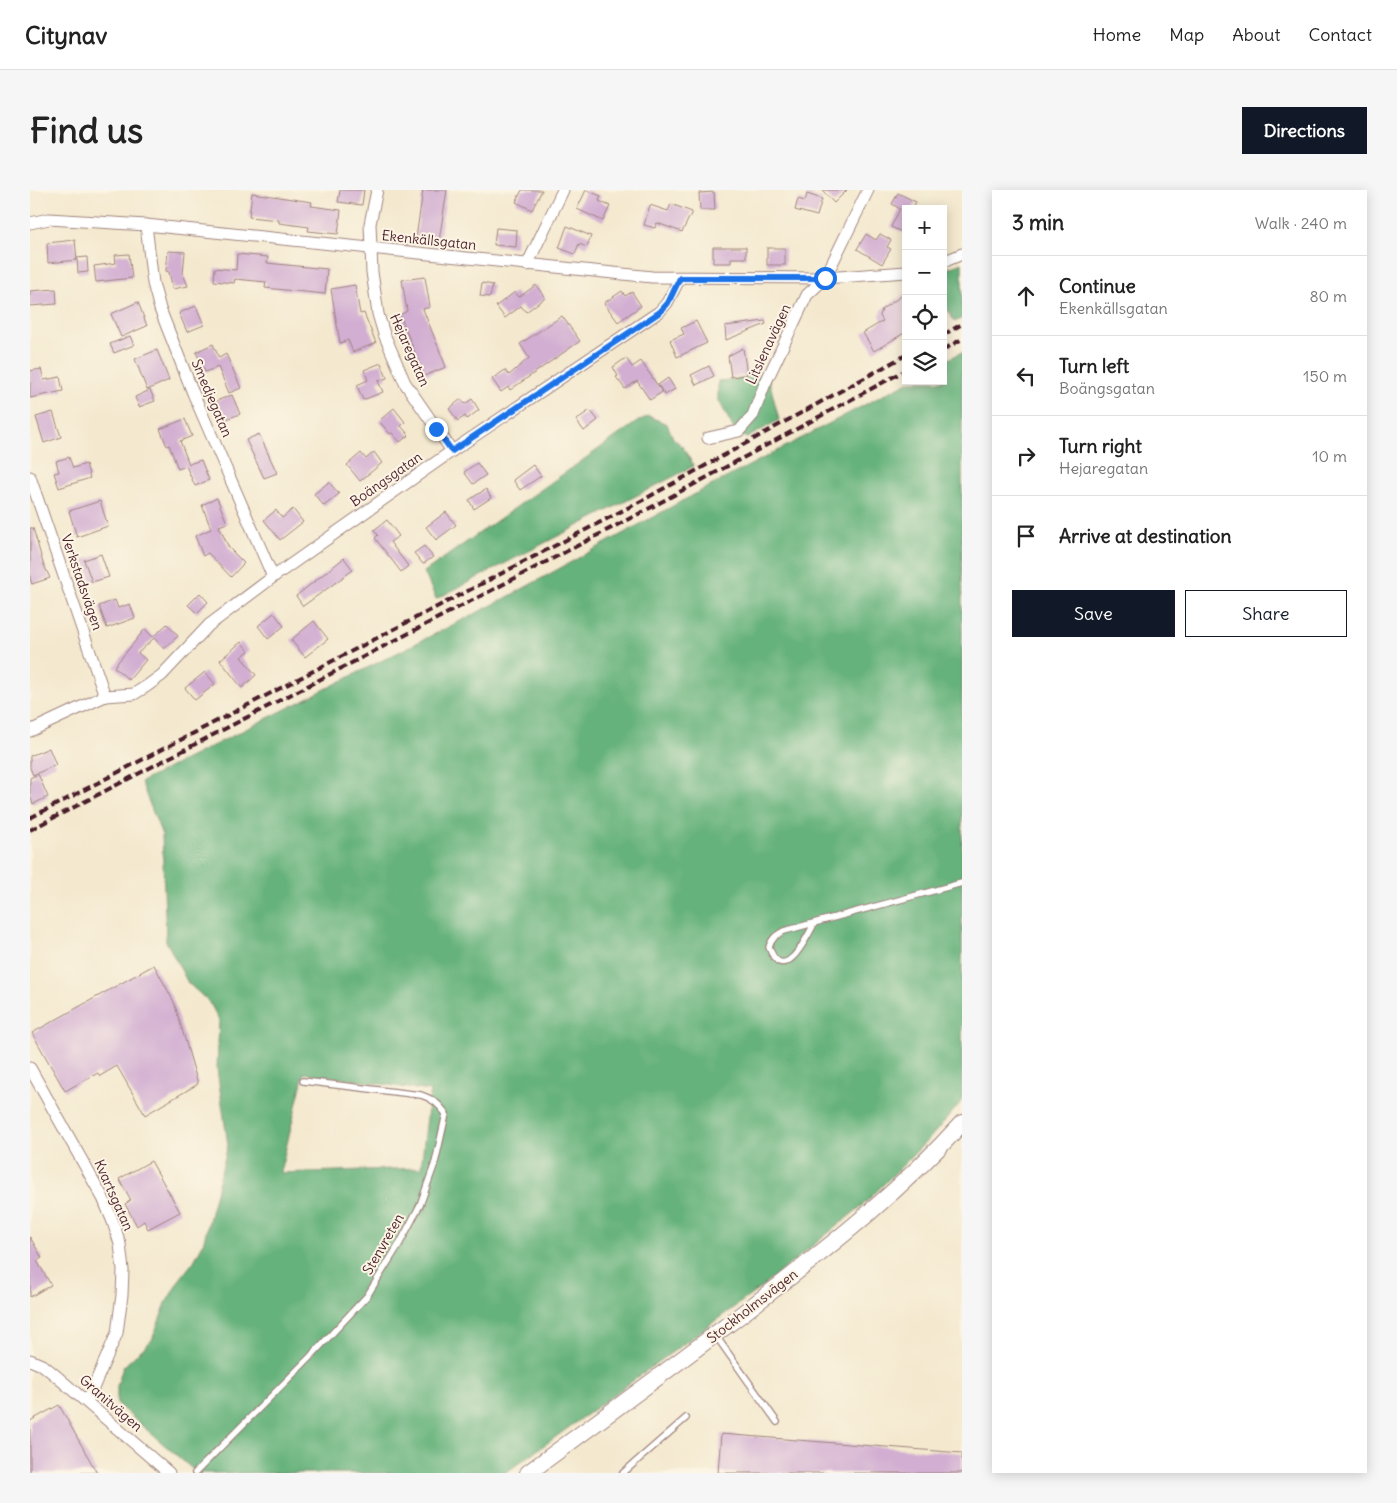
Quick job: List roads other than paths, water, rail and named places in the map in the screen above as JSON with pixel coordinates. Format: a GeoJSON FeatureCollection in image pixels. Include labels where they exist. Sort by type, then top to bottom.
{"type":"FeatureCollection","features":[{"type":"Feature","properties":{"kind":"main road","name":"Stockholmsvägen"},"geometry":{"type":"LineString","coordinates":[[528,1473],[715,1335],[859,1222],[927,1160],[962,1123]]}},
{"type":"Feature","properties":{"kind":"street","name":"Hejaregatan"},"geometry":{"type":"LineString","coordinates":[[377,190],[370,224],[374,295],[384,334],[405,382],[452,451]]}},
{"type":"Feature","properties":{"kind":"street"},"geometry":{"type":"LineString","coordinates":[[527,265],[563,190]]}},
{"type":"Feature","properties":{"kind":"street","name":"Litslenavägen"},"geometry":{"type":"LineString","coordinates":[[708,438],[739,431],[753,415],[764,386],[807,295],[825,278],[868,190]]}},
{"type":"Feature","properties":{"kind":"street","name":"Ekenkällsgatan"},"geometry":{"type":"LineString","coordinates":[[30,223],[49,219],[146,225],[527,265],[680,278],[825,278],[902,272]]}},
{"type":"Feature","properties":{"kind":"street","name":"Smedjegatan"},"geometry":{"type":"LineString","coordinates":[[146,225],[153,283],[160,309],[197,402],[273,577]]}},
{"type":"Feature","properties":{"kind":"street"},"geometry":{"type":"LineString","coordinates":[[947,260],[962,254]]}},
{"type":"Feature","properties":{"kind":"street","name":"Boängsgatan"},"geometry":{"type":"LineString","coordinates":[[105,696],[134,694],[147,686],[162,675],[208,625],[273,577],[452,451],[660,312],[668,303],[680,278]]}},
{"type":"Feature","properties":{"kind":"street","name":"Verkstadsvägen"},"geometry":{"type":"LineString","coordinates":[[30,477],[105,696]]}},
{"type":"Feature","properties":{"kind":"street"},"geometry":{"type":"LineString","coordinates":[[30,731],[105,696]]}},
{"type":"Feature","properties":{"kind":"street","name":"Kvartsgatan"},"geometry":{"type":"LineString","coordinates":[[30,1068],[102,1198],[120,1244],[123,1270],[117,1333],[88,1402]]}},
{"type":"Feature","properties":{"kind":"street","name":"Granitvägen"},"geometry":{"type":"LineString","coordinates":[[30,1360],[44,1366],[169,1473]]}},
{"type":"Feature","properties":{"kind":"lane"},"geometry":{"type":"LineString","coordinates":[[814,924],[796,955],[789,961],[782,962],[775,959],[769,947],[771,940],[776,935],[794,928],[962,883]]}},
{"type":"Feature","properties":{"kind":"lane","name":"Stenvreten"},"geometry":{"type":"LineString","coordinates":[[195,1473],[311,1356],[367,1296],[420,1205],[434,1163],[446,1114],[440,1105],[432,1099],[421,1095],[303,1081]]}},
{"type":"Feature","properties":{"kind":"lane"},"geometry":{"type":"LineString","coordinates":[[715,1335],[778,1422]]}},
{"type":"Feature","properties":{"kind":"lane"},"geometry":{"type":"LineString","coordinates":[[624,1473],[686,1418]]}},
{"type":"Feature","properties":{"kind":"railway"},"geometry":{"type":"LineString","coordinates":[[947,333],[962,324]]}},
{"type":"Feature","properties":{"kind":"railway"},"geometry":{"type":"LineString","coordinates":[[947,348],[962,339]]}},
{"type":"Feature","properties":{"kind":"railway"},"geometry":{"type":"LineString","coordinates":[[30,818],[643,500],[902,357]]}},
{"type":"Feature","properties":{"kind":"railway"},"geometry":{"type":"LineString","coordinates":[[30,830],[648,509],[902,372]]}}]}
